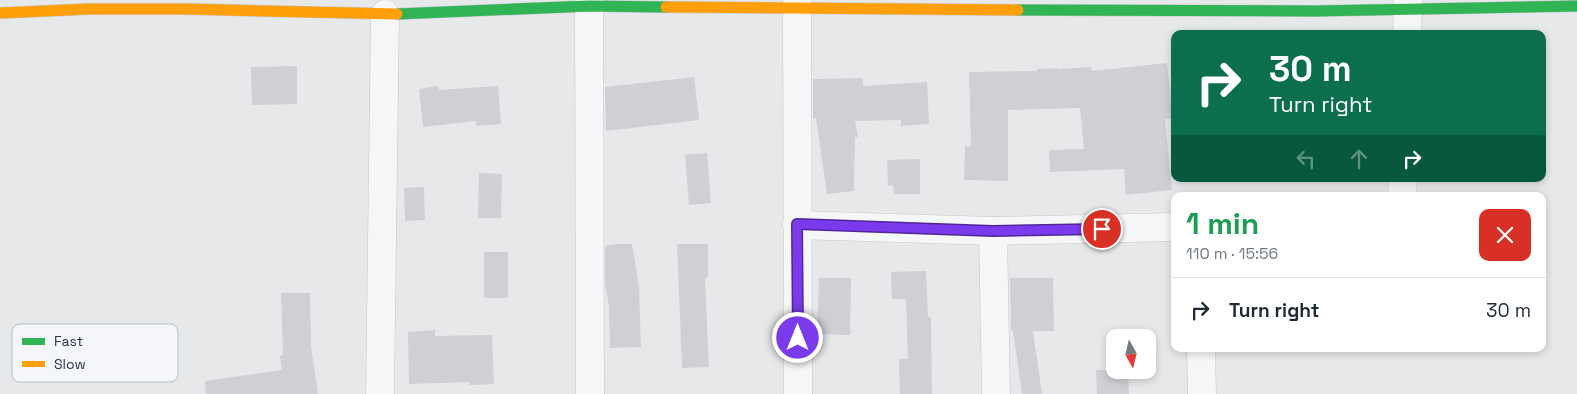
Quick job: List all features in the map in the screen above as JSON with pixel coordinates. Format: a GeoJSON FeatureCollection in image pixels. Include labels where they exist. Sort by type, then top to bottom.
{"type":"FeatureCollection","features":[{"type":"Feature","properties":{"kind":"street"},"geometry":{"type":"LineString","coordinates":[[589,3],[590,394]]}},
{"type":"Feature","properties":{"kind":"street"},"geometry":{"type":"LineString","coordinates":[[0,12],[89,9],[185,9],[385,14],[589,3],[1407,15],[1577,6]]}},
{"type":"Feature","properties":{"kind":"street"},"geometry":{"type":"LineString","coordinates":[[798,5],[798,394]]}},
{"type":"Feature","properties":{"kind":"street"},"geometry":{"type":"LineString","coordinates":[[380,394],[385,14]]}},
{"type":"Feature","properties":{"kind":"street"},"geometry":{"type":"LineString","coordinates":[[797,224],[993,231],[1171,227]]}},
{"type":"Feature","properties":{"kind":"street"},"geometry":{"type":"LineString","coordinates":[[993,231],[996,394]]}},
{"type":"Feature","properties":{"kind":"street"},"geometry":{"type":"LineString","coordinates":[[1201,352],[1202,394]]}},
{"type":"Feature","properties":{"kind":"building"},"geometry":{"type":"Polygon","coordinates":[[[1167,63],[1171,118],[1165,119],[1172,190],[1126,195],[1124,169],[1050,172],[1049,150],[1084,149],[1080,108],[1008,110],[1008,181],[964,180],[965,146],[971,147],[969,72],[1037,71],[1037,69],[1091,67],[1092,71],[1167,63]]]}},
{"type":"Feature","properties":{"kind":"building"},"geometry":{"type":"Polygon","coordinates":[[[297,66],[297,104],[252,105],[251,67],[297,66]]]}},
{"type":"Feature","properties":{"kind":"building"},"geometry":{"type":"Polygon","coordinates":[[[694,77],[699,120],[606,131],[605,87],[694,77]]]}},
{"type":"Feature","properties":{"kind":"building"},"geometry":{"type":"Polygon","coordinates":[[[863,78],[863,86],[927,82],[929,124],[901,126],[901,120],[855,121],[858,137],[855,137],[854,191],[827,194],[816,118],[813,118],[813,79],[863,78]]]}},
{"type":"Feature","properties":{"kind":"building"},"geometry":{"type":"Polygon","coordinates":[[[438,86],[439,90],[498,86],[501,124],[476,126],[476,121],[423,127],[419,89],[438,86]]]}},
{"type":"Feature","properties":{"kind":"building"},"geometry":{"type":"Polygon","coordinates":[[[707,153],[711,203],[689,205],[685,155],[707,153]]]}},
{"type":"Feature","properties":{"kind":"building"},"geometry":{"type":"Polygon","coordinates":[[[920,159],[920,194],[894,194],[893,185],[888,186],[887,160],[920,159]]]}},
{"type":"Feature","properties":{"kind":"building"},"geometry":{"type":"Polygon","coordinates":[[[479,173],[502,174],[501,218],[478,218],[479,173]]]}},
{"type":"Feature","properties":{"kind":"building"},"geometry":{"type":"Polygon","coordinates":[[[424,187],[425,220],[405,221],[404,188],[424,187]]]}},
{"type":"Feature","properties":{"kind":"building"},"geometry":{"type":"Polygon","coordinates":[[[632,244],[639,287],[641,347],[610,348],[609,306],[605,283],[605,246],[632,244]]]}},
{"type":"Feature","properties":{"kind":"building"},"geometry":{"type":"Polygon","coordinates":[[[677,244],[708,244],[708,277],[705,278],[709,367],[682,368],[677,244]]]}},
{"type":"Feature","properties":{"kind":"building"},"geometry":{"type":"Polygon","coordinates":[[[484,252],[508,252],[508,298],[484,298],[484,252]]]}},
{"type":"Feature","properties":{"kind":"building"},"geometry":{"type":"Polygon","coordinates":[[[926,271],[928,317],[931,317],[932,394],[900,394],[899,359],[908,359],[906,299],[892,299],[891,272],[926,271]]]}},
{"type":"Feature","properties":{"kind":"building"},"geometry":{"type":"Polygon","coordinates":[[[819,278],[851,278],[850,335],[817,334],[819,278]]]}},
{"type":"Feature","properties":{"kind":"building"},"geometry":{"type":"Polygon","coordinates":[[[1010,278],[1053,278],[1054,331],[1033,331],[1042,394],[1022,394],[1013,331],[1011,331],[1010,278]]]}},
{"type":"Feature","properties":{"kind":"building"},"geometry":{"type":"Polygon","coordinates":[[[281,293],[310,293],[311,347],[318,394],[206,394],[205,381],[282,370],[280,356],[283,355],[281,293]]]}},
{"type":"Feature","properties":{"kind":"building"},"geometry":{"type":"Polygon","coordinates":[[[435,330],[435,336],[492,335],[494,384],[470,385],[469,382],[409,384],[408,332],[435,330]]]}},
{"type":"Feature","properties":{"kind":"building"},"geometry":{"type":"Polygon","coordinates":[[[1096,370],[1106,370],[1106,379],[1128,379],[1129,394],[1097,394],[1096,370]]]}},
{"type":"Feature","properties":{"kind":"traffic: fast"},"geometry":{"type":"LineString","coordinates":[[397,14],[589,6],[666,7]]}},
{"type":"Feature","properties":{"kind":"traffic: fast"},"geometry":{"type":"LineString","coordinates":[[1018,10],[1316,11],[1577,6]]}},
{"type":"Feature","properties":{"kind":"traffic: slow"},"geometry":{"type":"LineString","coordinates":[[666,7],[1018,10]]}},
{"type":"Feature","properties":{"kind":"traffic: slow"},"geometry":{"type":"LineString","coordinates":[[0,13],[89,9],[185,9],[397,14]]}},
{"type":"Feature","properties":{"kind":"route"},"geometry":{"type":"LineString","coordinates":[[798,338],[797,224],[993,231],[1102,229]]}}]}
